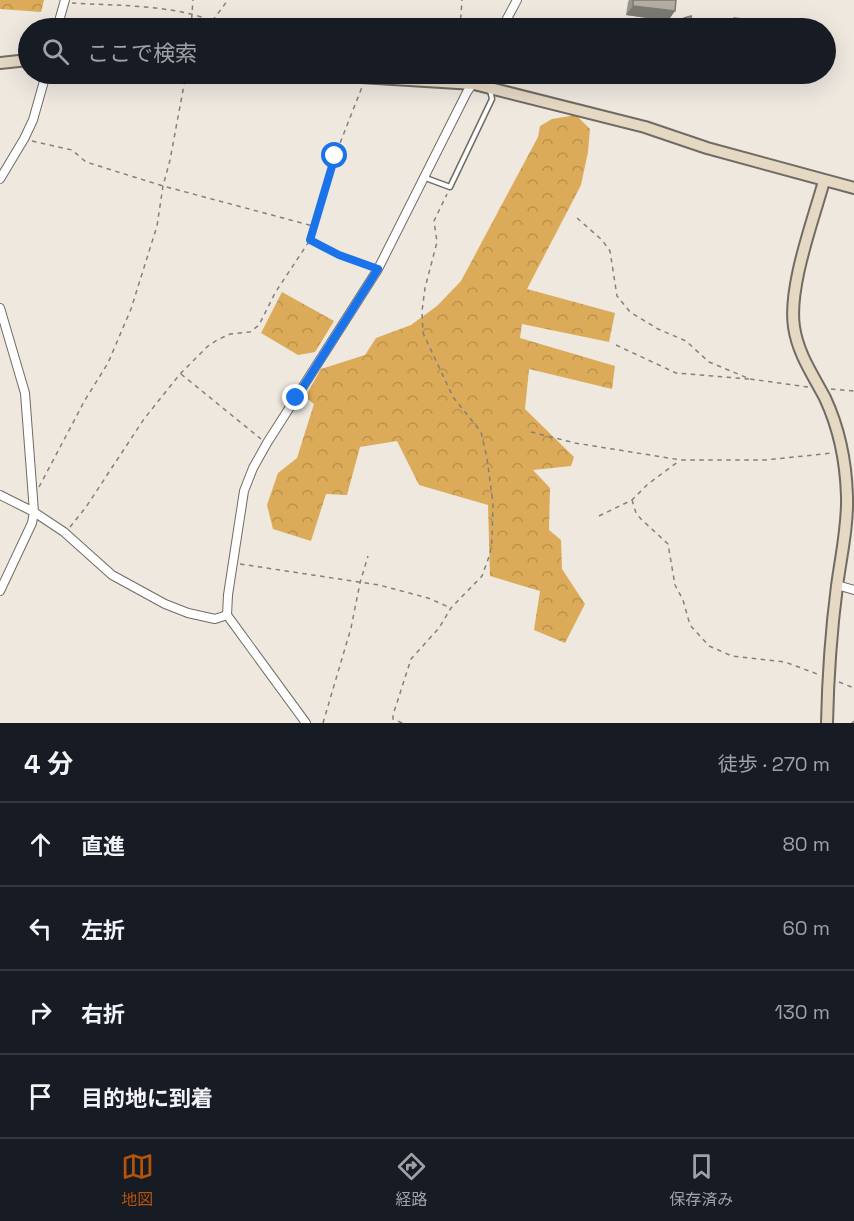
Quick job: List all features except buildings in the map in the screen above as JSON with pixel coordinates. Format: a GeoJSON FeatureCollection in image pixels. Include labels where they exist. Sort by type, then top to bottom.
{"type":"FeatureCollection","features":[{"type":"Feature","properties":{"kind":"street"},"geometry":{"type":"LineString","coordinates":[[508,18],[518,0]]}},
{"type":"Feature","properties":{"kind":"street"},"geometry":{"type":"LineString","coordinates":[[60,18],[65,1]]}},
{"type":"Feature","properties":{"kind":"street"},"geometry":{"type":"LineString","coordinates":[[0,63],[18,61]]}},
{"type":"Feature","properties":{"kind":"street"},"geometry":{"type":"LineString","coordinates":[[0,179],[33,120],[43,84]]}},
{"type":"Feature","properties":{"kind":"street"},"geometry":{"type":"LineString","coordinates":[[306,723],[228,615],[244,491],[267,443],[378,269],[466,92],[472,84]]}},
{"type":"Feature","properties":{"kind":"street"},"geometry":{"type":"LineString","coordinates":[[483,84],[490,89],[645,127],[706,148],[854,188]]}},
{"type":"Feature","properties":{"kind":"street"},"geometry":{"type":"LineString","coordinates":[[824,181],[796,284],[793,309],[798,347],[830,411],[842,451],[847,496],[847,520],[837,585],[828,678],[827,723]]}},
{"type":"Feature","properties":{"kind":"street"},"geometry":{"type":"LineString","coordinates":[[0,308],[26,393],[34,512],[32,523],[0,591]]}},
{"type":"Feature","properties":{"kind":"street"},"geometry":{"type":"LineString","coordinates":[[0,495],[34,512],[64,532],[112,575],[170,607],[215,619],[228,615]]}},
{"type":"Feature","properties":{"kind":"street"},"geometry":{"type":"LineString","coordinates":[[837,585],[854,590]]}},
{"type":"Feature","properties":{"kind":"lane"},"geometry":{"type":"LineString","coordinates":[[423,177],[450,187],[492,99],[490,89]]}},
{"type":"Feature","properties":{"kind":"path"},"geometry":{"type":"LineString","coordinates":[[192,18],[193,0]]}},
{"type":"Feature","properties":{"kind":"path"},"geometry":{"type":"LineString","coordinates":[[214,18],[228,0]]}},
{"type":"Feature","properties":{"kind":"path"},"geometry":{"type":"LineString","coordinates":[[461,18],[462,0]]}},
{"type":"Feature","properties":{"kind":"path"},"geometry":{"type":"LineString","coordinates":[[65,1],[192,13],[207,18]]}},
{"type":"Feature","properties":{"kind":"path"},"geometry":{"type":"LineString","coordinates":[[33,494],[38,489],[85,400],[108,363],[131,309],[157,226],[184,84]]}},
{"type":"Feature","properties":{"kind":"path"},"geometry":{"type":"LineString","coordinates":[[64,532],[86,507],[144,419],[180,374],[208,346],[224,336],[254,331],[275,293],[310,240],[335,156],[362,84]]}},
{"type":"Feature","properties":{"kind":"path"},"geometry":{"type":"LineString","coordinates":[[24,139],[72,150],[86,162],[163,186],[314,226]]}},
{"type":"Feature","properties":{"kind":"path"},"geometry":{"type":"LineString","coordinates":[[402,723],[393,719],[393,715],[411,659],[439,628],[450,608],[474,586],[487,566],[490,554],[493,513],[487,458],[481,432],[444,382],[423,333],[422,311],[425,288],[437,242],[434,221],[450,187]]}},
{"type":"Feature","properties":{"kind":"path"},"geometry":{"type":"LineString","coordinates":[[577,218],[602,240],[610,251],[617,296],[630,312],[658,329],[686,341],[709,362],[760,382],[854,391]]}},
{"type":"Feature","properties":{"kind":"path"},"geometry":{"type":"LineString","coordinates":[[310,240],[339,255],[378,269]]}},
{"type":"Feature","properties":{"kind":"path"},"geometry":{"type":"LineString","coordinates":[[616,345],[676,373],[750,379]]}},
{"type":"Feature","properties":{"kind":"path"},"geometry":{"type":"LineString","coordinates":[[180,374],[267,443]]}},
{"type":"Feature","properties":{"kind":"path"},"geometry":{"type":"LineString","coordinates":[[531,432],[575,443],[681,460],[765,460],[824,455],[842,451]]}},
{"type":"Feature","properties":{"kind":"path"},"geometry":{"type":"LineString","coordinates":[[599,516],[633,500],[648,484],[681,460]]}},
{"type":"Feature","properties":{"kind":"path"},"geometry":{"type":"LineString","coordinates":[[633,500],[636,513],[668,544],[675,585],[690,625],[709,646],[739,657],[785,662],[854,688]]}},
{"type":"Feature","properties":{"kind":"path"},"geometry":{"type":"LineString","coordinates":[[323,723],[351,628],[368,556]]}},
{"type":"Feature","properties":{"kind":"path"},"geometry":{"type":"LineString","coordinates":[[233,563],[379,585],[428,598],[450,608]]}},
{"type":"Feature","properties":{"kind":"green space"},"geometry":{"type":"Polygon","coordinates":[[[0,0],[44,0],[41,12],[0,9],[0,0]]]}},
{"type":"Feature","properties":{"kind":"green space"},"geometry":{"type":"Polygon","coordinates":[[[576,115],[590,129],[581,185],[527,289],[615,313],[609,342],[522,324],[520,338],[615,366],[612,389],[529,369],[525,409],[574,457],[571,466],[533,470],[550,488],[549,530],[561,540],[562,569],[585,604],[565,643],[534,630],[540,591],[490,576],[488,505],[419,485],[397,441],[360,447],[347,495],[326,494],[311,541],[273,529],[267,505],[278,473],[297,458],[314,404],[305,397],[321,369],[365,355],[376,338],[411,325],[437,306],[461,281],[538,137],[540,126],[552,119],[576,115]]]}},
{"type":"Feature","properties":{"kind":"green space"},"geometry":{"type":"Polygon","coordinates":[[[282,292],[334,321],[315,352],[298,355],[261,333],[282,292]]]}},
{"type":"Feature","properties":{"kind":"route"},"geometry":{"type":"LineString","coordinates":[[296,398],[378,269],[339,255],[310,240],[335,156]]}}]}
